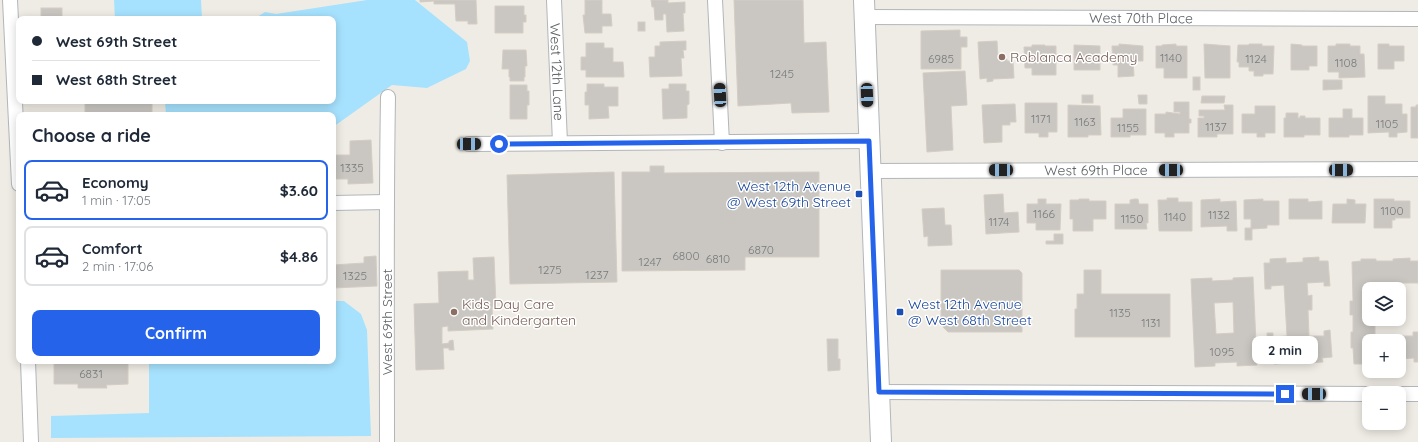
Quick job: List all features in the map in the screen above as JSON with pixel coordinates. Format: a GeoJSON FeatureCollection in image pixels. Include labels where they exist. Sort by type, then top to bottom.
{"type":"FeatureCollection","features":[{"type":"Feature","properties":{"kind":"main road"},"geometry":{"type":"LineString","coordinates":[[864,8],[881,442]]}},
{"type":"Feature","properties":{"kind":"street"},"geometry":{"type":"LineString","coordinates":[[10,0],[16,123]]}},
{"type":"Feature","properties":{"kind":"street","name":"West 12th Lane"},"geometry":{"type":"LineString","coordinates":[[554,0],[560,143]]}},
{"type":"Feature","properties":{"kind":"street"},"geometry":{"type":"LineString","coordinates":[[716,0],[722,143]]}},
{"type":"Feature","properties":{"kind":"street","name":"West 70th Place"},"geometry":{"type":"LineString","coordinates":[[864,8],[1418,19]]}},
{"type":"Feature","properties":{"kind":"street","name":"West 69th Street"},"geometry":{"type":"LineString","coordinates":[[387,442],[386,202],[388,97]]}},
{"type":"Feature","properties":{"kind":"street"},"geometry":{"type":"LineString","coordinates":[[469,144],[869,141]]}},
{"type":"Feature","properties":{"kind":"street","name":"West 69th Place"},"geometry":{"type":"LineString","coordinates":[[870,171],[1418,169]]}},
{"type":"Feature","properties":{"kind":"street"},"geometry":{"type":"LineString","coordinates":[[336,203],[386,202]]}},
{"type":"Feature","properties":{"kind":"street"},"geometry":{"type":"LineString","coordinates":[[28,364],[30,442]]}},
{"type":"Feature","properties":{"kind":"street"},"geometry":{"type":"LineString","coordinates":[[879,392],[1362,394]]}},
{"type":"Feature","properties":{"kind":"street"},"geometry":{"type":"LineString","coordinates":[[1406,394],[1418,394]]}},
{"type":"Feature","properties":{"kind":"water"},"geometry":{"type":"Polygon","coordinates":[[[114,0],[201,0],[202,16],[115,16],[114,0]]]}},
{"type":"Feature","properties":{"kind":"water"},"geometry":{"type":"Polygon","coordinates":[[[367,0],[415,0],[467,42],[470,61],[466,69],[427,88],[392,85],[336,125],[336,112],[166,112],[165,104],[336,104],[336,16],[259,16],[265,12],[276,14],[367,0]]]}},
{"type":"Feature","properties":{"kind":"water"},"geometry":{"type":"Polygon","coordinates":[[[336,301],[344,301],[361,314],[367,330],[371,436],[51,438],[51,416],[149,413],[149,364],[336,364],[336,301]]]}},
{"type":"Feature","properties":{"kind":"building"},"geometry":{"type":"Polygon","coordinates":[[[420,0],[476,0],[477,24],[468,24],[468,21],[456,21],[455,4],[434,4],[434,1],[420,2],[420,0]]]}},
{"type":"Feature","properties":{"kind":"building"},"geometry":{"type":"Polygon","coordinates":[[[585,0],[602,0],[602,14],[611,14],[612,26],[602,26],[602,33],[585,33],[583,15],[585,15],[585,0]]]}},
{"type":"Feature","properties":{"kind":"building"},"geometry":{"type":"Polygon","coordinates":[[[651,0],[668,0],[668,3],[685,2],[685,13],[683,13],[684,31],[667,32],[666,14],[663,14],[663,20],[655,20],[654,7],[652,7],[651,0]]]}},
{"type":"Feature","properties":{"kind":"building"},"geometry":{"type":"Polygon","coordinates":[[[734,0],[803,0],[804,43],[826,42],[829,112],[792,113],[791,103],[738,106],[734,0]]]}},
{"type":"Feature","properties":{"kind":"building"},"geometry":{"type":"Polygon","coordinates":[[[495,6],[524,6],[526,22],[523,22],[523,33],[495,33],[495,6]]]}},
{"type":"Feature","properties":{"kind":"building"},"geometry":{"type":"Polygon","coordinates":[[[41,8],[62,8],[62,16],[41,16],[41,8]]]}},
{"type":"Feature","properties":{"kind":"building"},"geometry":{"type":"Polygon","coordinates":[[[638,22],[645,22],[645,31],[638,31],[638,22]]]}},
{"type":"Feature","properties":{"kind":"building"},"geometry":{"type":"Polygon","coordinates":[[[960,30],[960,37],[967,37],[967,47],[961,47],[961,69],[921,69],[921,31],[960,30]]]}},
{"type":"Feature","properties":{"kind":"building"},"geometry":{"type":"Polygon","coordinates":[[[686,41],[686,50],[683,50],[684,58],[681,58],[682,76],[650,77],[649,57],[655,57],[655,46],[660,46],[660,42],[686,41]]]}},
{"type":"Feature","properties":{"kind":"building"},"geometry":{"type":"Polygon","coordinates":[[[997,41],[998,59],[1013,61],[1014,78],[993,79],[993,81],[987,82],[987,78],[980,79],[978,42],[997,41]]]}},
{"type":"Feature","properties":{"kind":"building"},"geometry":{"type":"Polygon","coordinates":[[[586,43],[604,43],[604,48],[613,48],[613,62],[623,62],[624,77],[586,77],[586,70],[581,70],[581,57],[586,57],[586,43]]]}},
{"type":"Feature","properties":{"kind":"building"},"geometry":{"type":"Polygon","coordinates":[[[1119,44],[1143,46],[1143,61],[1133,61],[1134,76],[1118,77],[1118,65],[1113,65],[1112,46],[1119,46],[1119,44]]]}},
{"type":"Feature","properties":{"kind":"building"},"geometry":{"type":"Polygon","coordinates":[[[1176,44],[1176,46],[1187,46],[1187,78],[1164,78],[1164,68],[1156,68],[1156,46],[1176,44]]]}},
{"type":"Feature","properties":{"kind":"building"},"geometry":{"type":"Polygon","coordinates":[[[1204,44],[1230,46],[1230,78],[1205,78],[1204,44]]]}},
{"type":"Feature","properties":{"kind":"building"},"geometry":{"type":"Polygon","coordinates":[[[1249,44],[1274,46],[1273,74],[1254,76],[1254,71],[1249,71],[1249,67],[1239,67],[1239,62],[1237,62],[1238,45],[1249,44]]]}},
{"type":"Feature","properties":{"kind":"building"},"geometry":{"type":"Polygon","coordinates":[[[1291,44],[1317,46],[1317,66],[1309,66],[1309,70],[1291,70],[1291,44]]]}},
{"type":"Feature","properties":{"kind":"building"},"geometry":{"type":"Polygon","coordinates":[[[1336,44],[1360,46],[1360,54],[1364,54],[1365,77],[1339,78],[1339,72],[1328,72],[1328,46],[1336,46],[1336,44]]]}},
{"type":"Feature","properties":{"kind":"building"},"geometry":{"type":"Polygon","coordinates":[[[1378,44],[1404,46],[1404,61],[1394,61],[1394,69],[1378,69],[1378,44]]]}},
{"type":"Feature","properties":{"kind":"building"},"geometry":{"type":"Polygon","coordinates":[[[1032,45],[1056,46],[1056,75],[1032,75],[1032,68],[1025,68],[1024,47],[1032,47],[1032,45]]]}},
{"type":"Feature","properties":{"kind":"building"},"geometry":{"type":"Polygon","coordinates":[[[1074,45],[1100,46],[1100,70],[1074,70],[1074,45]]]}},
{"type":"Feature","properties":{"kind":"building"},"geometry":{"type":"Polygon","coordinates":[[[503,50],[526,50],[527,66],[525,66],[524,81],[510,81],[509,69],[502,69],[503,50]]]}},
{"type":"Feature","properties":{"kind":"building"},"geometry":{"type":"Polygon","coordinates":[[[965,71],[967,105],[951,106],[953,150],[927,152],[923,73],[965,71]]]}},
{"type":"Feature","properties":{"kind":"building"},"geometry":{"type":"Polygon","coordinates":[[[1193,77],[1200,77],[1200,90],[1193,90],[1193,77]]]}},
{"type":"Feature","properties":{"kind":"building"},"geometry":{"type":"Polygon","coordinates":[[[1323,80],[1342,80],[1342,89],[1323,90],[1323,80]]]}},
{"type":"Feature","properties":{"kind":"building"},"geometry":{"type":"Polygon","coordinates":[[[587,84],[604,84],[604,87],[618,87],[618,106],[608,106],[609,118],[589,119],[589,105],[585,105],[585,92],[587,92],[587,84]]]}},
{"type":"Feature","properties":{"kind":"building"},"geometry":{"type":"Polygon","coordinates":[[[669,84],[686,84],[686,91],[689,91],[687,118],[663,119],[662,89],[669,89],[669,84]]]}},
{"type":"Feature","properties":{"kind":"building"},"geometry":{"type":"Polygon","coordinates":[[[510,85],[527,85],[527,91],[529,91],[529,105],[527,105],[527,119],[510,119],[510,85]]]}},
{"type":"Feature","properties":{"kind":"building"},"geometry":{"type":"Polygon","coordinates":[[[1082,95],[1093,95],[1093,103],[1082,103],[1082,95]]]}},
{"type":"Feature","properties":{"kind":"building"},"geometry":{"type":"Polygon","coordinates":[[[1138,95],[1147,95],[1147,104],[1139,104],[1138,95]]]}},
{"type":"Feature","properties":{"kind":"building"},"geometry":{"type":"Polygon","coordinates":[[[1202,96],[1225,96],[1224,103],[1201,103],[1202,96]]]}},
{"type":"Feature","properties":{"kind":"building"},"geometry":{"type":"Polygon","coordinates":[[[1368,96],[1385,96],[1385,104],[1402,104],[1402,114],[1407,114],[1407,132],[1397,133],[1397,137],[1389,137],[1389,132],[1368,133],[1368,96]]]}},
{"type":"Feature","properties":{"kind":"building"},"geometry":{"type":"Polygon","coordinates":[[[1174,102],[1189,102],[1189,119],[1191,119],[1191,123],[1189,123],[1189,133],[1174,133],[1174,137],[1165,137],[1165,133],[1155,133],[1155,114],[1166,114],[1166,112],[1180,114],[1180,112],[1174,112],[1174,102]]]}},
{"type":"Feature","properties":{"kind":"building"},"geometry":{"type":"Polygon","coordinates":[[[1025,103],[1057,103],[1057,132],[1048,132],[1048,137],[1039,137],[1039,133],[1025,133],[1025,103]]]}},
{"type":"Feature","properties":{"kind":"building"},"geometry":{"type":"Polygon","coordinates":[[[85,104],[152,104],[152,112],[85,112],[85,104]]]}},
{"type":"Feature","properties":{"kind":"building"},"geometry":{"type":"Polygon","coordinates":[[[1015,104],[1016,122],[1010,122],[1010,125],[1002,125],[1002,142],[984,143],[982,105],[1015,104]]]}},
{"type":"Feature","properties":{"kind":"building"},"geometry":{"type":"Polygon","coordinates":[[[1068,105],[1100,106],[1101,135],[1088,135],[1088,137],[1068,137],[1068,105]]]}},
{"type":"Feature","properties":{"kind":"building"},"geometry":{"type":"Polygon","coordinates":[[[1224,105],[1233,105],[1233,134],[1217,134],[1217,137],[1198,137],[1198,118],[1204,118],[1204,116],[1199,116],[1199,110],[1225,110],[1224,105]]]}},
{"type":"Feature","properties":{"kind":"building"},"geometry":{"type":"Polygon","coordinates":[[[1416,105],[1418,105],[1418,138],[1411,138],[1411,107],[1416,107],[1416,105]]]}},
{"type":"Feature","properties":{"kind":"building"},"geometry":{"type":"Polygon","coordinates":[[[1255,106],[1275,106],[1275,133],[1265,133],[1265,137],[1257,137],[1257,133],[1242,133],[1242,114],[1255,114],[1255,106]]]}},
{"type":"Feature","properties":{"kind":"building"},"geometry":{"type":"Polygon","coordinates":[[[1123,109],[1146,109],[1146,135],[1111,137],[1111,118],[1123,118],[1123,109]]]}},
{"type":"Feature","properties":{"kind":"building"},"geometry":{"type":"Polygon","coordinates":[[[1343,109],[1352,109],[1352,118],[1363,118],[1363,135],[1329,137],[1329,118],[1343,118],[1343,109]]]}},
{"type":"Feature","properties":{"kind":"building"},"geometry":{"type":"Polygon","coordinates":[[[1286,113],[1298,113],[1298,118],[1300,118],[1300,116],[1305,116],[1305,118],[1320,118],[1320,135],[1284,137],[1284,118],[1286,118],[1286,113]]]}},
{"type":"Feature","properties":{"kind":"building"},"geometry":{"type":"Polygon","coordinates":[[[371,140],[373,183],[348,184],[348,179],[336,179],[336,155],[350,155],[350,141],[371,140]]]}},
{"type":"Feature","properties":{"kind":"building"},"geometry":{"type":"Polygon","coordinates":[[[650,166],[664,166],[664,173],[819,172],[819,257],[745,257],[745,270],[622,271],[622,172],[650,172],[650,166]]]}},
{"type":"Feature","properties":{"kind":"building"},"geometry":{"type":"Polygon","coordinates":[[[614,172],[617,282],[510,284],[507,175],[614,172]]]}},
{"type":"Feature","properties":{"kind":"building"},"geometry":{"type":"Polygon","coordinates":[[[1003,194],[1004,213],[1018,212],[1019,232],[986,234],[984,195],[1003,194]]]}},
{"type":"Feature","properties":{"kind":"building"},"geometry":{"type":"Polygon","coordinates":[[[1167,198],[1178,198],[1178,202],[1192,202],[1192,231],[1159,231],[1158,200],[1167,200],[1167,198]]]}},
{"type":"Feature","properties":{"kind":"building"},"geometry":{"type":"Polygon","coordinates":[[[1038,199],[1046,199],[1046,204],[1061,204],[1060,230],[1036,230],[1036,223],[1027,223],[1027,204],[1038,204],[1038,199]]]}},
{"type":"Feature","properties":{"kind":"building"},"geometry":{"type":"Polygon","coordinates":[[[1089,199],[1089,201],[1106,201],[1106,219],[1093,219],[1093,231],[1073,231],[1073,219],[1070,219],[1070,200],[1089,199]]]}},
{"type":"Feature","properties":{"kind":"building"},"geometry":{"type":"Polygon","coordinates":[[[1138,199],[1139,204],[1148,204],[1148,223],[1146,223],[1147,229],[1115,229],[1115,204],[1130,204],[1130,200],[1138,199]]]}},
{"type":"Feature","properties":{"kind":"building"},"geometry":{"type":"Polygon","coordinates":[[[1220,199],[1220,202],[1236,201],[1237,231],[1227,231],[1227,226],[1201,227],[1201,200],[1220,199]]]}},
{"type":"Feature","properties":{"kind":"building"},"geometry":{"type":"Polygon","coordinates":[[[1263,199],[1263,201],[1279,201],[1279,225],[1267,225],[1267,228],[1252,229],[1252,240],[1245,240],[1245,228],[1251,228],[1251,219],[1244,219],[1244,200],[1263,199]]]}},
{"type":"Feature","properties":{"kind":"building"},"geometry":{"type":"Polygon","coordinates":[[[1289,199],[1308,199],[1308,202],[1322,201],[1322,219],[1289,219],[1289,199]]]}},
{"type":"Feature","properties":{"kind":"building"},"geometry":{"type":"Polygon","coordinates":[[[1347,199],[1355,200],[1355,204],[1366,204],[1365,223],[1332,223],[1333,204],[1347,204],[1347,199]]]}},
{"type":"Feature","properties":{"kind":"building"},"geometry":{"type":"Polygon","coordinates":[[[1374,199],[1410,201],[1410,218],[1395,218],[1395,220],[1392,220],[1392,228],[1374,228],[1374,199]]]}},
{"type":"Feature","properties":{"kind":"building"},"geometry":{"type":"Polygon","coordinates":[[[944,208],[945,225],[951,225],[952,245],[928,246],[928,236],[924,237],[922,209],[944,208]]]}},
{"type":"Feature","properties":{"kind":"building"},"geometry":{"type":"Polygon","coordinates":[[[1054,234],[1063,234],[1063,244],[1046,244],[1046,241],[1054,241],[1054,234]]]}},
{"type":"Feature","properties":{"kind":"building"},"geometry":{"type":"Polygon","coordinates":[[[376,256],[377,286],[336,288],[336,265],[364,263],[364,257],[376,256]]]}},
{"type":"Feature","properties":{"kind":"building"},"geometry":{"type":"Polygon","coordinates":[[[494,257],[496,306],[492,307],[493,329],[448,331],[448,326],[442,327],[442,344],[449,343],[449,341],[453,340],[454,350],[443,348],[444,369],[416,370],[414,304],[439,303],[438,272],[468,271],[468,280],[474,280],[473,258],[494,257]]]}},
{"type":"Feature","properties":{"kind":"building"},"geometry":{"type":"Polygon","coordinates":[[[1319,257],[1319,261],[1328,261],[1330,286],[1324,286],[1324,282],[1307,283],[1308,296],[1312,295],[1312,310],[1308,310],[1309,336],[1324,336],[1324,331],[1330,330],[1332,357],[1322,358],[1323,362],[1308,363],[1307,357],[1290,358],[1290,363],[1274,364],[1274,360],[1268,360],[1267,333],[1273,333],[1273,337],[1287,336],[1284,285],[1271,286],[1271,289],[1265,289],[1264,263],[1270,263],[1270,259],[1286,258],[1286,263],[1303,262],[1303,258],[1319,257]]]}},
{"type":"Feature","properties":{"kind":"building"},"geometry":{"type":"Polygon","coordinates":[[[1410,258],[1410,261],[1418,261],[1418,283],[1362,282],[1362,326],[1375,326],[1375,334],[1362,334],[1362,364],[1354,364],[1353,348],[1351,348],[1353,315],[1350,315],[1350,301],[1353,301],[1352,262],[1361,261],[1361,259],[1393,261],[1393,259],[1410,258]]]}},
{"type":"Feature","properties":{"kind":"building"},"geometry":{"type":"Polygon","coordinates":[[[941,270],[1019,270],[1022,273],[1022,332],[948,332],[939,323],[941,322],[941,270]]]}},
{"type":"Feature","properties":{"kind":"building"},"geometry":{"type":"Polygon","coordinates":[[[1084,270],[1101,270],[1101,294],[1170,294],[1170,337],[1075,337],[1075,309],[1077,309],[1077,294],[1084,294],[1084,270]]]}},
{"type":"Feature","properties":{"kind":"building"},"geometry":{"type":"Polygon","coordinates":[[[1253,277],[1257,365],[1237,366],[1237,362],[1215,363],[1215,366],[1195,367],[1191,279],[1212,278],[1212,281],[1233,280],[1233,278],[1253,277]],[[1233,302],[1214,303],[1216,334],[1234,333],[1233,302]]]}},
{"type":"Feature","properties":{"kind":"building"},"geometry":{"type":"Polygon","coordinates":[[[1413,332],[1418,332],[1418,362],[1414,362],[1414,358],[1406,359],[1406,336],[1413,336],[1413,332]]]}},
{"type":"Feature","properties":{"kind":"building"},"geometry":{"type":"Polygon","coordinates":[[[827,339],[838,339],[838,359],[840,359],[840,370],[828,371],[827,339]]]}},
{"type":"Feature","properties":{"kind":"building"},"geometry":{"type":"Polygon","coordinates":[[[54,364],[128,364],[128,384],[106,385],[107,388],[78,388],[78,384],[54,384],[54,364]]]}},
{"type":"Feature","properties":{"kind":"place","name":"Roblanca Academy"},"geometry":{"type":"Point","coordinates":[1002,57]}},
{"type":"Feature","properties":{"kind":"place","name":"West 12th Avenue @ West 69th Street"},"geometry":{"type":"Point","coordinates":[859,194]}},
{"type":"Feature","properties":{"kind":"place","name":"Kids Day Care and Kindergarten"},"geometry":{"type":"Point","coordinates":[454,312]}},
{"type":"Feature","properties":{"kind":"place","name":"West 12th Avenue @ West 68th Street"},"geometry":{"type":"Point","coordinates":[900,312]}},
{"type":"Feature","properties":{"kind":"route"},"geometry":{"type":"LineString","coordinates":[[499,144],[869,141],[879,392],[1285,394]]}}]}
